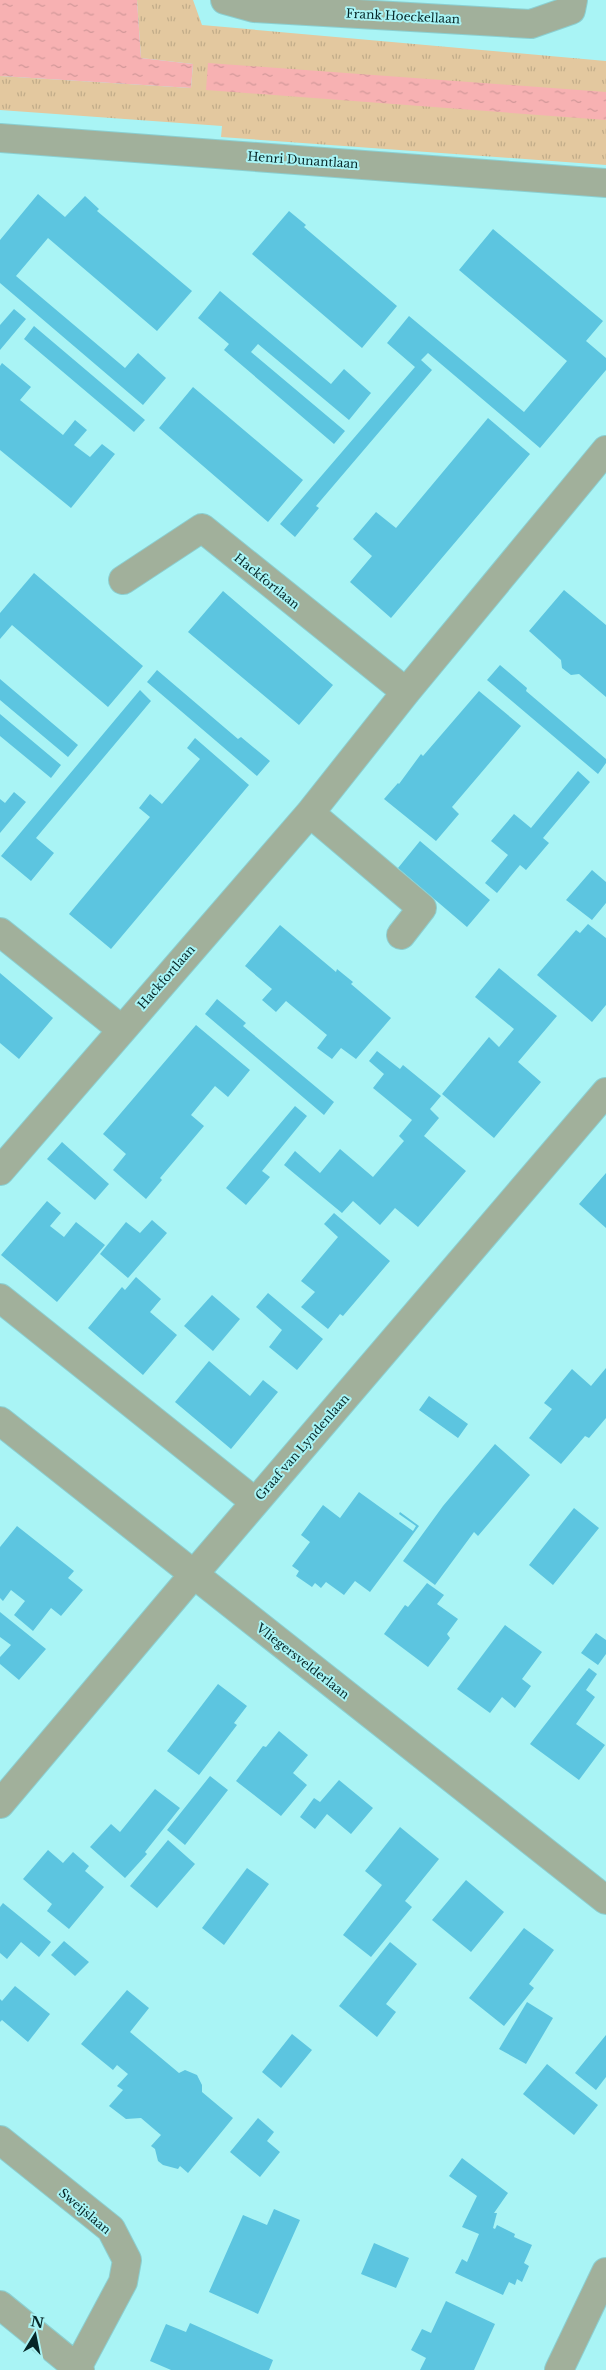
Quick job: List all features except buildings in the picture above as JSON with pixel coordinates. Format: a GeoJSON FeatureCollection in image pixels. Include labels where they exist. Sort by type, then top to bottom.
{"type":"FeatureCollection","features":[{"type":"Feature","properties":{"kind":"street","name":"Frank Hoeckellaan"},"geometry":{"type":"LineString","coordinates":[[225,0],[254,8],[531,24],[571,10],[573,0]]}},
{"type":"Feature","properties":{"kind":"street","name":"Henri Dunantlaan"},"geometry":{"type":"LineString","coordinates":[[0,138],[606,184]]}},
{"type":"Feature","properties":{"kind":"street","name":"Hackfortlaan"},"geometry":{"type":"LineString","coordinates":[[0,1171],[310,812],[406,692],[600,468]]}},
{"type":"Feature","properties":{"kind":"street","name":"Hackfortlaan"},"geometry":{"type":"LineString","coordinates":[[123,580],[202,528],[406,692]]}},
{"type":"Feature","properties":{"kind":"street"},"geometry":{"type":"LineString","coordinates":[[310,812],[422,908],[401,936]]}},
{"type":"Feature","properties":{"kind":"street"},"geometry":{"type":"LineString","coordinates":[[0,932],[121,1029]]}},
{"type":"Feature","properties":{"kind":"street","name":"Graaf van Lyndenlaan"},"geometry":{"type":"LineString","coordinates":[[0,1804],[255,1502],[606,1092]]}},
{"type":"Feature","properties":{"kind":"street"},"geometry":{"type":"LineString","coordinates":[[0,1298],[255,1502]]}},
{"type":"Feature","properties":{"kind":"street","name":"Vliegersvelderlaan"},"geometry":{"type":"LineString","coordinates":[[0,1421],[606,1900]]}},
{"type":"Feature","properties":{"kind":"street","name":"Sweijslaan"},"geometry":{"type":"LineString","coordinates":[[0,2305],[79,2369],[123,2282],[126,2260],[111,2229],[4,2153]]}},
{"type":"Feature","properties":{"kind":"street"},"geometry":{"type":"LineString","coordinates":[[559,2370],[606,2272]]}},
{"type":"Feature","properties":{"kind":"green space"},"geometry":{"type":"Polygon","coordinates":[[[137,0],[193,0],[202,25],[606,61],[606,165],[221,137],[222,126],[0,110],[0,76],[191,88],[193,64],[141,58],[137,0]]]}},
{"type":"Feature","properties":{"kind":"water"},"geometry":{"type":"Polygon","coordinates":[[[0,0],[137,0],[141,58],[193,64],[191,88],[0,76],[0,0]]]}},
{"type":"Feature","properties":{"kind":"water"},"geometry":{"type":"Polygon","coordinates":[[[208,63],[606,92],[606,120],[206,90],[208,63]]]}}]}
